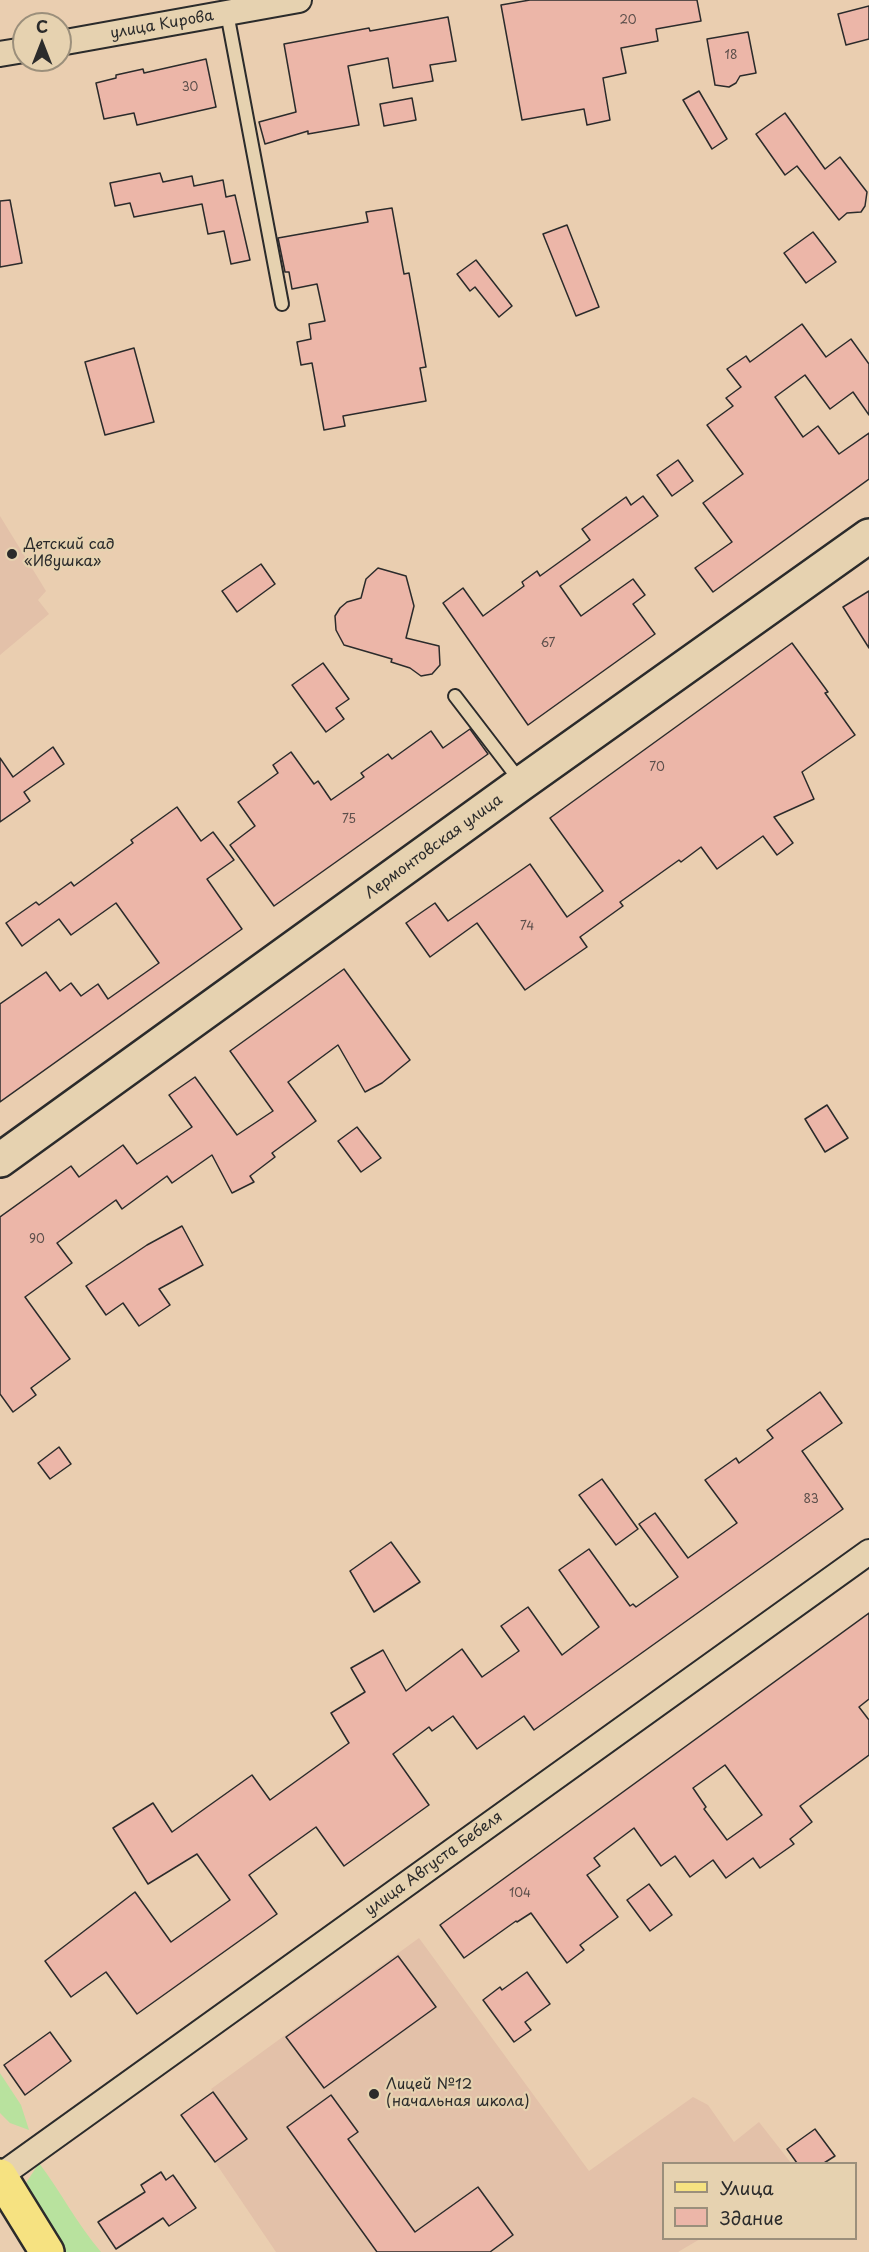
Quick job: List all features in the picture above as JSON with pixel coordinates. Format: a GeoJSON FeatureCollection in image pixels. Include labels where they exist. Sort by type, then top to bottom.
{"type":"FeatureCollection","features":[{"type":"Feature","properties":{"kind":"main road","name":"Лермонтовская улица"},"geometry":{"type":"LineString","coordinates":[[0,1160],[869,536]]}},
{"type":"Feature","properties":{"kind":"main road"},"geometry":{"type":"LineString","coordinates":[[0,2176],[47,2252]]}},
{"type":"Feature","properties":{"kind":"street","name":"улица Кирова"},"geometry":{"type":"LineString","coordinates":[[72,41],[299,0]]}},
{"type":"Feature","properties":{"kind":"street","name":"улица Августа Бебеля"},"geometry":{"type":"LineString","coordinates":[[0,2176],[869,1552]]}},
{"type":"Feature","properties":{"kind":"lane"},"geometry":{"type":"LineString","coordinates":[[227,13],[282,304]]}},
{"type":"Feature","properties":{"kind":"lane"},"geometry":{"type":"LineString","coordinates":[[455,696],[522,783]]}},
{"type":"Feature","properties":{"kind":"shaded area","name":"Детский сад «Ивушка»"},"geometry":{"type":"Polygon","coordinates":[[[0,516],[46,591],[38,600],[49,614],[0,655],[0,516]]]}},
{"type":"Feature","properties":{"kind":"shaded area","name":"Лицей №12 (начальная школа)"},"geometry":{"type":"Polygon","coordinates":[[[419,1938],[589,2171],[693,2097],[708,2105],[734,2142],[759,2122],[790,2162],[662,2162],[662,2240],[698,2240],[678,2252],[276,2252],[215,2162],[247,2139],[211,2089],[419,1938]]]}},
{"type":"Feature","properties":{"kind":"green space"},"geometry":{"type":"Polygon","coordinates":[[[0,2073],[21,2105],[29,2130],[10,2123],[0,2113],[0,2073]]]}},
{"type":"Feature","properties":{"kind":"green space"},"geometry":{"type":"Polygon","coordinates":[[[39,2163],[101,2252],[61,2252],[26,2190],[26,2183],[39,2163]]]}},
{"type":"Feature","properties":{"kind":"building"},"geometry":{"type":"Polygon","coordinates":[[[530,0],[697,0],[701,21],[656,29],[658,41],[621,48],[626,73],[603,78],[610,120],[587,125],[584,109],[522,120],[501,5],[530,0]]]}},
{"type":"Feature","properties":{"kind":"building"},"geometry":{"type":"Polygon","coordinates":[[[869,6],[869,39],[846,45],[838,14],[869,6]]]}},
{"type":"Feature","properties":{"kind":"building"},"geometry":{"type":"Polygon","coordinates":[[[448,17],[456,61],[430,65],[433,81],[393,88],[388,58],[348,66],[359,125],[308,134],[308,131],[265,144],[259,122],[296,112],[284,44],[369,28],[370,31],[448,17]]]}},
{"type":"Feature","properties":{"kind":"building"},"geometry":{"type":"Polygon","coordinates":[[[748,32],[756,73],[740,76],[736,83],[729,87],[715,85],[707,39],[748,32]]]}},
{"type":"Feature","properties":{"kind":"building"},"geometry":{"type":"Polygon","coordinates":[[[206,59],[216,107],[137,125],[134,113],[104,119],[96,83],[116,78],[116,75],[143,69],[144,73],[206,59]]]}},
{"type":"Feature","properties":{"kind":"building"},"geometry":{"type":"Polygon","coordinates":[[[699,91],[727,139],[712,149],[683,100],[699,91]]]}},
{"type":"Feature","properties":{"kind":"building"},"geometry":{"type":"Polygon","coordinates":[[[412,98],[416,120],[384,126],[380,104],[412,98]]]}},
{"type":"Feature","properties":{"kind":"building"},"geometry":{"type":"Polygon","coordinates":[[[785,113],[825,169],[840,157],[867,192],[865,206],[861,212],[847,213],[839,220],[797,166],[785,175],[756,134],[785,113]]]}},
{"type":"Feature","properties":{"kind":"building"},"geometry":{"type":"Polygon","coordinates":[[[160,173],[163,182],[192,176],[194,186],[223,180],[226,197],[235,195],[250,260],[231,264],[224,231],[208,234],[202,204],[134,217],[130,203],[115,206],[110,183],[160,173]]]}},
{"type":"Feature","properties":{"kind":"building"},"geometry":{"type":"Polygon","coordinates":[[[10,200],[22,263],[0,267],[0,201],[10,200]]]}},
{"type":"Feature","properties":{"kind":"building"},"geometry":{"type":"Polygon","coordinates":[[[392,208],[404,274],[409,273],[426,367],[420,368],[426,401],[343,416],[345,426],[324,430],[312,363],[301,365],[297,342],[311,339],[309,324],[325,321],[317,284],[292,289],[289,272],[285,272],[278,238],[368,222],[366,212],[392,208]]]}},
{"type":"Feature","properties":{"kind":"building"},"geometry":{"type":"Polygon","coordinates":[[[567,225],[599,307],[576,316],[543,234],[567,225]]]}},
{"type":"Feature","properties":{"kind":"building"},"geometry":{"type":"Polygon","coordinates":[[[813,232],[836,262],[806,283],[784,253],[813,232]]]}},
{"type":"Feature","properties":{"kind":"building"},"geometry":{"type":"Polygon","coordinates":[[[476,260],[512,306],[499,317],[475,287],[470,291],[457,274],[476,260]]]}},
{"type":"Feature","properties":{"kind":"building"},"geometry":{"type":"Polygon","coordinates":[[[802,324],[826,357],[851,339],[869,364],[869,415],[853,392],[830,409],[805,375],[775,397],[803,437],[818,426],[839,454],[869,433],[869,479],[713,592],[695,568],[732,542],[703,503],[743,474],[707,425],[733,406],[726,398],[741,387],[727,369],[746,356],[750,362],[802,324]]]}},
{"type":"Feature","properties":{"kind":"building"},"geometry":{"type":"Polygon","coordinates":[[[134,348],[154,422],[105,435],[85,362],[134,348]]]}},
{"type":"Feature","properties":{"kind":"building"},"geometry":{"type":"Polygon","coordinates":[[[678,460],[693,481],[672,496],[657,475],[678,460]]]}},
{"type":"Feature","properties":{"kind":"building"},"geometry":{"type":"Polygon","coordinates":[[[643,496],[658,516],[560,586],[581,616],[633,579],[645,595],[633,604],[655,634],[528,725],[443,603],[463,588],[483,616],[524,586],[522,582],[537,571],[540,576],[590,540],[582,529],[626,497],[631,505],[643,496]]]}},
{"type":"Feature","properties":{"kind":"building"},"geometry":{"type":"Polygon","coordinates":[[[261,564],[275,584],[237,612],[222,591],[261,564]]]}},
{"type":"Feature","properties":{"kind":"building"},"geometry":{"type":"Polygon","coordinates":[[[378,568],[406,576],[414,606],[406,638],[439,646],[440,665],[432,674],[421,676],[410,668],[391,662],[392,659],[344,645],[336,630],[335,616],[340,608],[347,602],[361,598],[366,579],[378,568]]]}},
{"type":"Feature","properties":{"kind":"building"},"geometry":{"type":"Polygon","coordinates":[[[869,591],[869,648],[843,607],[869,591]]]}},
{"type":"Feature","properties":{"kind":"building"},"geometry":{"type":"Polygon","coordinates":[[[792,643],[828,692],[825,693],[855,735],[802,772],[814,799],[774,817],[793,843],[777,855],[763,836],[717,869],[701,847],[620,902],[623,906],[580,937],[587,947],[525,990],[477,923],[430,957],[406,923],[435,903],[448,921],[530,864],[567,917],[603,891],[550,818],[792,643]]]}},
{"type":"Feature","properties":{"kind":"building"},"geometry":{"type":"Polygon","coordinates":[[[323,663],[349,699],[336,708],[344,719],[326,732],[292,685],[323,663]]]}},
{"type":"Feature","properties":{"kind":"building"},"geometry":{"type":"Polygon","coordinates":[[[470,729],[488,754],[274,906],[230,845],[255,826],[238,802],[278,773],[273,765],[291,752],[314,784],[318,781],[331,800],[364,777],[361,773],[388,754],[392,759],[431,731],[443,748],[470,729]]]}},
{"type":"Feature","properties":{"kind":"building"},"geometry":{"type":"Polygon","coordinates":[[[53,747],[64,764],[24,792],[30,801],[0,822],[0,758],[13,777],[53,747]]]}},
{"type":"Feature","properties":{"kind":"building"},"geometry":{"type":"Polygon","coordinates":[[[177,807],[201,841],[213,832],[234,860],[207,879],[242,929],[0,1102],[0,1004],[46,972],[60,991],[71,983],[81,996],[98,984],[108,999],[159,963],[116,903],[71,935],[59,919],[22,946],[6,923],[36,902],[39,905],[71,882],[74,886],[133,843],[131,840],[177,807]]]}},
{"type":"Feature","properties":{"kind":"building"},"geometry":{"type":"Polygon","coordinates":[[[344,969],[410,1060],[382,1083],[365,1092],[338,1045],[288,1082],[316,1121],[272,1153],[275,1157],[250,1176],[254,1182],[232,1193],[212,1155],[172,1183],[167,1176],[122,1209],[116,1200],[57,1243],[72,1263],[25,1297],[70,1359],[31,1388],[36,1395],[13,1412],[0,1394],[0,1217],[71,1166],[79,1177],[123,1145],[137,1164],[192,1127],[169,1095],[195,1077],[237,1135],[273,1111],[230,1051],[344,969]]]}},
{"type":"Feature","properties":{"kind":"building"},"geometry":{"type":"Polygon","coordinates":[[[827,1105],[848,1138],[825,1152],[805,1119],[827,1105]]]}},
{"type":"Feature","properties":{"kind":"building"},"geometry":{"type":"Polygon","coordinates":[[[357,1127],[381,1158],[361,1172],[338,1141],[357,1127]]]}},
{"type":"Feature","properties":{"kind":"building"},"geometry":{"type":"Polygon","coordinates":[[[182,1226],[203,1265],[159,1289],[170,1305],[139,1326],[123,1303],[106,1315],[86,1286],[147,1245],[182,1226]]]}},
{"type":"Feature","properties":{"kind":"building"},"geometry":{"type":"Polygon","coordinates":[[[820,1392],[842,1423],[802,1451],[843,1509],[534,1730],[524,1716],[477,1749],[453,1716],[432,1731],[429,1727],[393,1754],[429,1805],[344,1866],[316,1827],[249,1875],[277,1914],[137,2014],[106,1972],[71,1997],[45,1961],[135,1892],[171,1942],[230,1900],[197,1854],[148,1884],[113,1828],[153,1803],[172,1832],[252,1775],[270,1800],[349,1743],[331,1713],[365,1692],[351,1668],[383,1650],[406,1691],[462,1649],[482,1677],[519,1651],[501,1626],[528,1607],[562,1655],[599,1627],[559,1570],[589,1549],[630,1606],[633,1604],[636,1607],[678,1577],[639,1524],[655,1513],[688,1558],[737,1523],[705,1480],[736,1458],[739,1463],[773,1438],[767,1430],[820,1392]]]}},
{"type":"Feature","properties":{"kind":"building"},"geometry":{"type":"Polygon","coordinates":[[[59,1447],[71,1464],[50,1479],[38,1463],[59,1447]]]}},
{"type":"Feature","properties":{"kind":"building"},"geometry":{"type":"Polygon","coordinates":[[[602,1479],[638,1529],[616,1545],[579,1495],[602,1479]]]}},
{"type":"Feature","properties":{"kind":"building"},"geometry":{"type":"Polygon","coordinates":[[[391,1542],[420,1582],[374,1612],[350,1571],[391,1542]]]}},
{"type":"Feature","properties":{"kind":"building"},"geometry":{"type":"Polygon","coordinates":[[[869,1613],[869,1699],[859,1707],[869,1720],[869,1755],[800,1806],[812,1822],[790,1839],[794,1844],[760,1868],[753,1858],[726,1878],[713,1860],[690,1877],[675,1856],[661,1866],[634,1828],[594,1858],[600,1866],[587,1875],[618,1917],[580,1945],[584,1950],[567,1963],[531,1913],[464,1958],[440,1925],[869,1613]],[[725,1765],[693,1788],[706,1807],[704,1809],[727,1840],[762,1815],[725,1765]]]}},
{"type":"Feature","properties":{"kind":"building"},"geometry":{"type":"Polygon","coordinates":[[[649,1884],[672,1915],[650,1931],[627,1900],[649,1884]]]}},
{"type":"Feature","properties":{"kind":"building"},"geometry":{"type":"Polygon","coordinates":[[[398,1956],[436,2007],[324,2088],[286,2037],[398,1956]]]}},
{"type":"Feature","properties":{"kind":"building"},"geometry":{"type":"Polygon","coordinates":[[[527,1972],[550,2004],[525,2022],[531,2030],[514,2042],[483,2000],[500,1987],[502,1990],[527,1972]]]}},
{"type":"Feature","properties":{"kind":"building"},"geometry":{"type":"Polygon","coordinates":[[[50,2032],[71,2061],[25,2095],[4,2065],[50,2032]]]}},
{"type":"Feature","properties":{"kind":"building"},"geometry":{"type":"Polygon","coordinates":[[[213,2092],[247,2139],[215,2162],[181,2115],[213,2092]]]}},
{"type":"Feature","properties":{"kind":"building"},"geometry":{"type":"Polygon","coordinates":[[[331,2095],[358,2132],[348,2139],[415,2232],[478,2187],[513,2235],[490,2252],[377,2252],[287,2127],[331,2095]]]}},
{"type":"Feature","properties":{"kind":"building"},"geometry":{"type":"Polygon","coordinates":[[[815,2129],[835,2156],[826,2162],[796,2162],[787,2149],[815,2129]]]}},
{"type":"Feature","properties":{"kind":"building"},"geometry":{"type":"Polygon","coordinates":[[[161,2172],[166,2180],[173,2175],[196,2208],[169,2226],[163,2218],[116,2249],[98,2222],[145,2192],[141,2185],[161,2172]]]}},
{"type":"Feature","properties":{"kind":"place","name":"Детский сад «Ивушка»"},"geometry":{"type":"Point","coordinates":[12,554]}},
{"type":"Feature","properties":{"kind":"place","name":"Лицей №12 (начальная школа)"},"geometry":{"type":"Point","coordinates":[374,2094]}}]}
